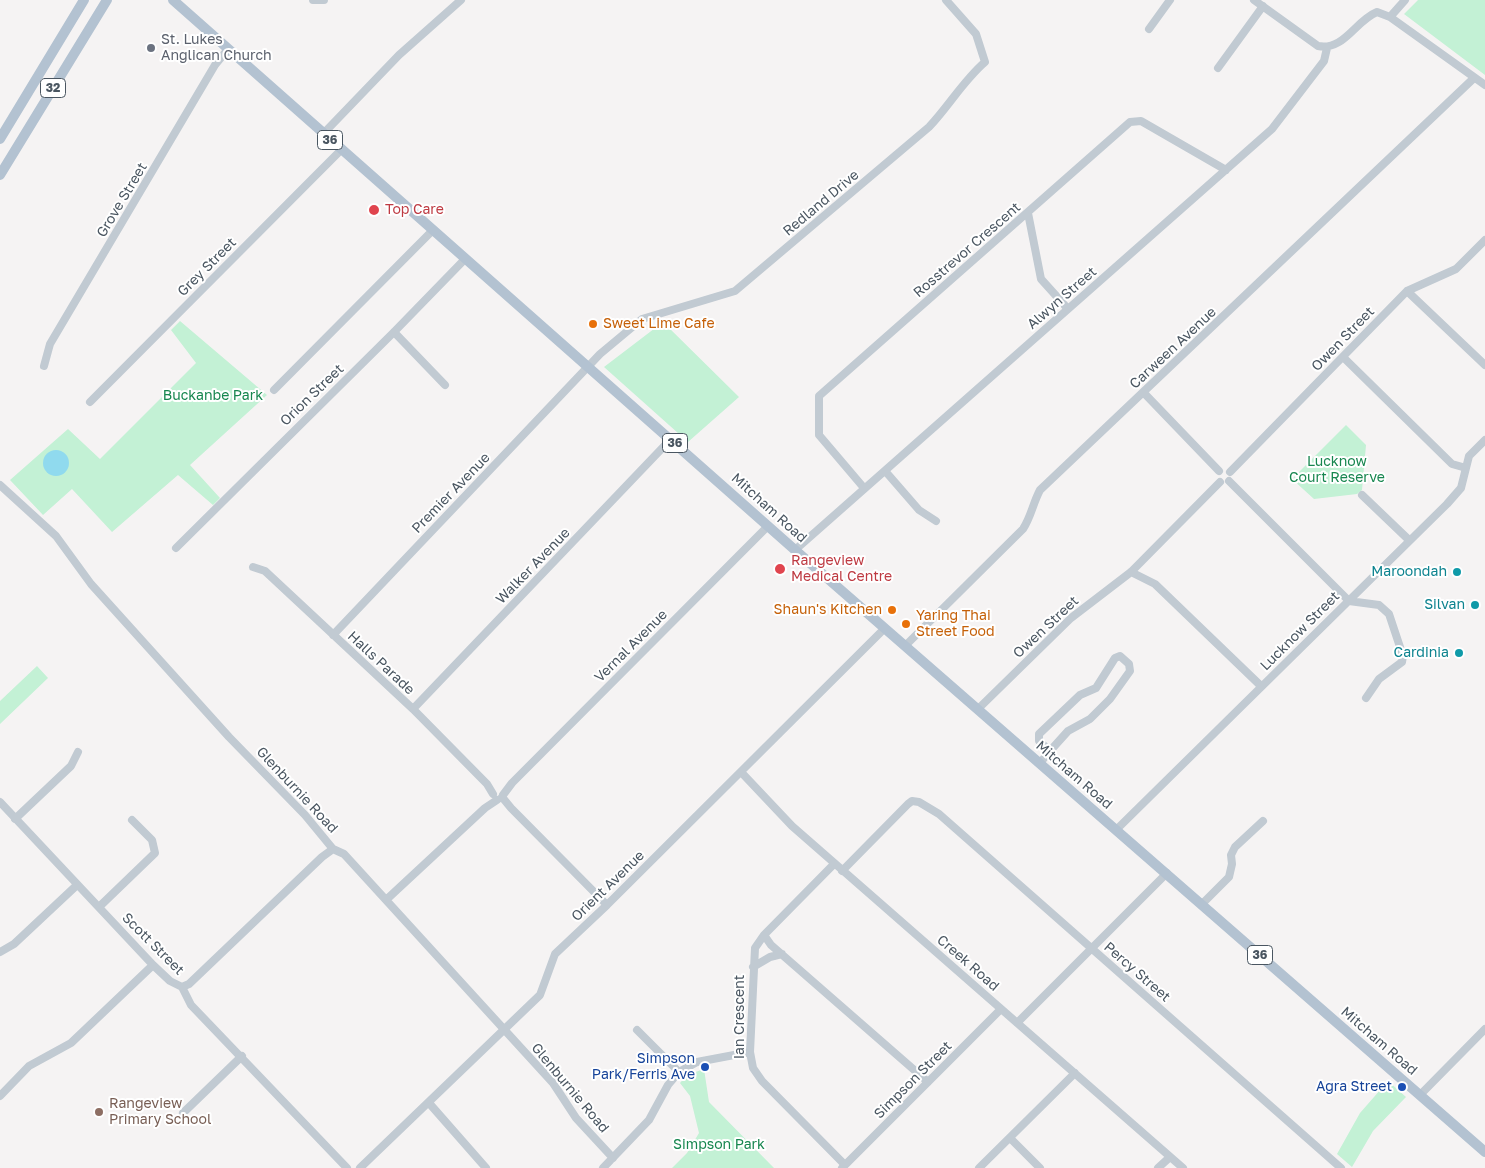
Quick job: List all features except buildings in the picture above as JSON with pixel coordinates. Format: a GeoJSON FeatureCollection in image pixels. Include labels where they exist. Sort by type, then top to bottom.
{"type":"FeatureCollection","features":[{"type":"Feature","properties":{"kind":"main road","name":"32"},"geometry":{"type":"LineString","coordinates":[[0,175],[107,0]]}},
{"type":"Feature","properties":{"kind":"main road","name":"Mitcham Road"},"geometry":{"type":"LineString","coordinates":[[173,0],[795,550],[1485,1152]]}},
{"type":"Feature","properties":{"kind":"main road","name":"32"},"geometry":{"type":"LineString","coordinates":[[0,139],[80,3]]}},
{"type":"Feature","properties":{"kind":"street"},"geometry":{"type":"LineString","coordinates":[[313,0],[324,0]]}},
{"type":"Feature","properties":{"kind":"street"},"geometry":{"type":"LineString","coordinates":[[323,134],[399,55],[461,0]]}},
{"type":"Feature","properties":{"kind":"street","name":"Redland Drive"},"geometry":{"type":"LineString","coordinates":[[588,367],[600,354],[642,319],[735,291],[929,127],[948,107],[968,78],[985,62],[976,34],[946,0]]}},
{"type":"Feature","properties":{"kind":"street"},"geometry":{"type":"LineString","coordinates":[[1149,29],[1170,0]]}},
{"type":"Feature","properties":{"kind":"street"},"geometry":{"type":"LineString","coordinates":[[1254,0],[1318,46],[1327,48],[1339,44],[1367,16],[1377,12],[1390,17],[1485,85]]}},
{"type":"Feature","properties":{"kind":"street"},"geometry":{"type":"LineString","coordinates":[[1390,17],[1405,0]]}},
{"type":"Feature","properties":{"kind":"street"},"geometry":{"type":"LineString","coordinates":[[1218,68],[1263,6]]}},
{"type":"Feature","properties":{"kind":"street","name":"Alwyn Street"},"geometry":{"type":"LineString","coordinates":[[795,550],[864,488],[886,472],[894,462],[1272,129],[1324,61],[1327,48]]}},
{"type":"Feature","properties":{"kind":"street","name":"Grove Street"},"geometry":{"type":"LineString","coordinates":[[44,366],[50,344],[215,65],[228,49]]}},
{"type":"Feature","properties":{"kind":"street","name":"Carween Avenue"},"geometry":{"type":"LineString","coordinates":[[905,646],[1023,529],[1030,519],[1032,506],[1040,490],[1474,78]]}},
{"type":"Feature","properties":{"kind":"street","name":"Rosstrevor Crescent"},"geometry":{"type":"LineString","coordinates":[[864,488],[819,435],[819,396],[1028,214],[1130,122],[1141,121],[1226,170]]}},
{"type":"Feature","properties":{"kind":"street","name":"Grey Street"},"geometry":{"type":"LineString","coordinates":[[90,402],[341,150]]}},
{"type":"Feature","properties":{"kind":"street"},"geometry":{"type":"LineString","coordinates":[[1028,214],[1041,279],[1068,309]]}},
{"type":"Feature","properties":{"kind":"street"},"geometry":{"type":"LineString","coordinates":[[274,390],[432,231]]}},
{"type":"Feature","properties":{"kind":"street","name":"Owen Street"},"geometry":{"type":"LineString","coordinates":[[1230,472],[1407,291],[1456,268],[1485,240]]}},
{"type":"Feature","properties":{"kind":"street","name":"Orion Street"},"geometry":{"type":"LineString","coordinates":[[176,548],[465,259]]}},
{"type":"Feature","properties":{"kind":"street"},"geometry":{"type":"LineString","coordinates":[[1407,291],[1485,365]]}},
{"type":"Feature","properties":{"kind":"street"},"geometry":{"type":"LineString","coordinates":[[394,332],[445,384]]}},
{"type":"Feature","properties":{"kind":"street"},"geometry":{"type":"LineString","coordinates":[[1343,357],[1452,464],[1466,468]]}},
{"type":"Feature","properties":{"kind":"street","name":"Premier Avenue"},"geometry":{"type":"LineString","coordinates":[[333,635],[588,367]]}},
{"type":"Feature","properties":{"kind":"street"},"geometry":{"type":"LineString","coordinates":[[1144,393],[1219,471]]}},
{"type":"Feature","properties":{"kind":"street","name":"Walker Avenue"},"geometry":{"type":"LineString","coordinates":[[413,709],[670,440]]}},
{"type":"Feature","properties":{"kind":"street","name":"Lucknow Street"},"geometry":{"type":"LineString","coordinates":[[1116,830],[1461,488],[1470,456],[1485,440]]}},
{"type":"Feature","properties":{"kind":"street"},"geometry":{"type":"LineString","coordinates":[[1219,471],[1226,469],[1230,472],[1229,481]]}},
{"type":"Feature","properties":{"kind":"street"},"geometry":{"type":"LineString","coordinates":[[1219,471],[1217,475],[1220,482],[1225,483],[1229,481]]}},
{"type":"Feature","properties":{"kind":"street"},"geometry":{"type":"LineString","coordinates":[[886,472],[919,510],[936,522]]}},
{"type":"Feature","properties":{"kind":"street"},"geometry":{"type":"LineString","coordinates":[[1229,481],[1349,601],[1379,605],[1389,614],[1403,656],[1399,666],[1379,679],[1366,698]]}},
{"type":"Feature","properties":{"kind":"street","name":"Owen Street"},"geometry":{"type":"LineString","coordinates":[[978,709],[1071,618],[1132,572],[1220,482]]}},
{"type":"Feature","properties":{"kind":"street","name":"Glenburnie Road"},"geometry":{"type":"LineString","coordinates":[[0,485],[56,536],[91,584],[229,737],[305,814],[333,849],[344,854],[553,1083],[576,1118],[613,1158]]}},
{"type":"Feature","properties":{"kind":"street"},"geometry":{"type":"LineString","coordinates":[[1362,494],[1409,540]]}},
{"type":"Feature","properties":{"kind":"street","name":"Vernal Avenue"},"geometry":{"type":"LineString","coordinates":[[386,900],[512,783],[768,526]]}},
{"type":"Feature","properties":{"kind":"street","name":"Halls Parade"},"geometry":{"type":"LineString","coordinates":[[253,566],[264,570],[413,709],[607,905]]}},
{"type":"Feature","properties":{"kind":"street"},"geometry":{"type":"LineString","coordinates":[[1132,572],[1155,584],[1262,686]]}},
{"type":"Feature","properties":{"kind":"street","name":"Orient Avenue"},"geometry":{"type":"LineString","coordinates":[[360,1168],[540,995],[555,954],[607,905],[885,628]]}},
{"type":"Feature","properties":{"kind":"street"},"geometry":{"type":"LineString","coordinates":[[1040,763],[1068,731],[1082,725],[1110,699],[1130,671],[1126,659],[1120,656],[1115,658],[1096,688],[1080,695],[1039,734],[1039,741],[1050,751]]}},
{"type":"Feature","properties":{"kind":"street"},"geometry":{"type":"LineString","coordinates":[[15,819],[71,766],[78,752]]}},
{"type":"Feature","properties":{"kind":"street","name":"Creek Road"},"geometry":{"type":"LineString","coordinates":[[741,772],[792,826],[834,864],[1183,1168]]}},
{"type":"Feature","properties":{"kind":"street","name":"Percy Street"},"geometry":{"type":"LineString","coordinates":[[842,871],[912,801],[919,802],[938,814],[1341,1168]]}},
{"type":"Feature","properties":{"kind":"street","name":"Scott Street"},"geometry":{"type":"LineString","coordinates":[[0,802],[153,965],[176,986],[182,987],[191,1005],[242,1056],[347,1168]]}},
{"type":"Feature","properties":{"kind":"street"},"geometry":{"type":"LineString","coordinates":[[99,907],[155,853],[152,840],[132,820]]}},
{"type":"Feature","properties":{"kind":"street"},"geometry":{"type":"LineString","coordinates":[[1202,904],[1229,877],[1232,864],[1231,855],[1235,847],[1253,828],[1263,821]]}},
{"type":"Feature","properties":{"kind":"street"},"geometry":{"type":"LineString","coordinates":[[182,987],[189,984],[322,857],[333,849]]}},
{"type":"Feature","properties":{"kind":"street","name":"Ian Crescent"},"geometry":{"type":"LineString","coordinates":[[834,864],[764,935],[755,948],[750,1052],[753,1068],[762,1081],[844,1166]]}},
{"type":"Feature","properties":{"kind":"street"},"geometry":{"type":"LineString","coordinates":[[1017,1023],[1166,873]]}},
{"type":"Feature","properties":{"kind":"street"},"geometry":{"type":"LineString","coordinates":[[0,952],[14,944],[77,885]]}},
{"type":"Feature","properties":{"kind":"street"},"geometry":{"type":"LineString","coordinates":[[764,935],[782,954],[928,1082]]}},
{"type":"Feature","properties":{"kind":"street"},"geometry":{"type":"LineString","coordinates":[[753,967],[770,957],[782,954]]}},
{"type":"Feature","properties":{"kind":"street"},"geometry":{"type":"LineString","coordinates":[[0,1096],[29,1066],[71,1043],[153,965]]}},
{"type":"Feature","properties":{"kind":"street","name":"Simpson Street"},"geometry":{"type":"LineString","coordinates":[[844,1166],[1001,1009]]}},
{"type":"Feature","properties":{"kind":"street"},"geometry":{"type":"LineString","coordinates":[[1420,1095],[1485,1029]]}},
{"type":"Feature","properties":{"kind":"street"},"geometry":{"type":"LineString","coordinates":[[637,1030],[678,1072]]}},
{"type":"Feature","properties":{"kind":"street"},"geometry":{"type":"LineString","coordinates":[[603,1168],[649,1120],[668,1085],[678,1072],[697,1062],[750,1052]]}},
{"type":"Feature","properties":{"kind":"street"},"geometry":{"type":"LineString","coordinates":[[182,1113],[242,1056]]}},
{"type":"Feature","properties":{"kind":"street"},"geometry":{"type":"LineString","coordinates":[[979,1168],[1075,1073]]}},
{"type":"Feature","properties":{"kind":"street"},"geometry":{"type":"LineString","coordinates":[[429,1103],[486,1168]]}},
{"type":"Feature","properties":{"kind":"street"},"geometry":{"type":"LineString","coordinates":[[1010,1138],[1040,1168]]}},
{"type":"Feature","properties":{"kind":"street"},"geometry":{"type":"LineString","coordinates":[[1158,1168],[1170,1157]]}},
{"type":"Feature","properties":{"kind":"green space"},"geometry":{"type":"Polygon","coordinates":[[[1418,0],[1485,0],[1485,75],[1404,14],[1418,0]]]}},
{"type":"Feature","properties":{"kind":"green space","name":"Buckanbe Park"},"geometry":{"type":"Polygon","coordinates":[[[180,321],[267,395],[190,465],[220,498],[213,505],[178,475],[112,532],[72,489],[43,515],[10,480],[68,429],[100,459],[196,363],[171,330],[180,321]]]}},
{"type":"Feature","properties":{"kind":"green space"},"geometry":{"type":"Polygon","coordinates":[[[663,322],[739,397],[688,442],[604,367],[663,322]]]}},
{"type":"Feature","properties":{"kind":"green space","name":"Lucknow Court Reserve"},"geometry":{"type":"Polygon","coordinates":[[[1346,425],[1366,445],[1362,490],[1357,494],[1314,499],[1292,479],[1346,425]]]}},
{"type":"Feature","properties":{"kind":"green space"},"geometry":{"type":"Polygon","coordinates":[[[37,666],[48,678],[0,724],[0,701],[37,666]]]}},
{"type":"Feature","properties":{"kind":"green space","name":"Simpson Park"},"geometry":{"type":"Polygon","coordinates":[[[704,1069],[709,1102],[774,1168],[672,1168],[687,1153],[699,1133],[690,1096],[680,1083],[687,1075],[704,1069]]]}},
{"type":"Feature","properties":{"kind":"green space"},"geometry":{"type":"Polygon","coordinates":[[[1388,1081],[1406,1097],[1373,1131],[1352,1167],[1337,1154],[1360,1113],[1388,1081]]]}},
{"type":"Feature","properties":{"kind":"water"},"geometry":{"type":"Polygon","coordinates":[[[56,450],[65,454],[69,463],[65,472],[56,476],[47,472],[43,463],[47,454],[56,450]]]}},
{"type":"Feature","properties":{"kind":"place","name":"St. Lukes Anglican Church"},"geometry":{"type":"Point","coordinates":[151,48]}},
{"type":"Feature","properties":{"kind":"place","name":"Top Care"},"geometry":{"type":"Point","coordinates":[374,210]}},
{"type":"Feature","properties":{"kind":"place","name":"Sweet Lime Cafe"},"geometry":{"type":"Point","coordinates":[593,324]}},
{"type":"Feature","properties":{"kind":"place","name":"Rangeview Medical Centre"},"geometry":{"type":"Point","coordinates":[780,569]}},
{"type":"Feature","properties":{"kind":"place","name":"Maroondah"},"geometry":{"type":"Point","coordinates":[1457,572]}},
{"type":"Feature","properties":{"kind":"place","name":"Silvan"},"geometry":{"type":"Point","coordinates":[1475,605]}},
{"type":"Feature","properties":{"kind":"place","name":"Shaun's Kitchen"},"geometry":{"type":"Point","coordinates":[892,610]}},
{"type":"Feature","properties":{"kind":"place","name":"Yaring Thai Street Food"},"geometry":{"type":"Point","coordinates":[906,624]}},
{"type":"Feature","properties":{"kind":"place","name":"Cardinia"},"geometry":{"type":"Point","coordinates":[1459,653]}},
{"type":"Feature","properties":{"kind":"place","name":"Simpson Park/Ferris Ave"},"geometry":{"type":"Point","coordinates":[705,1067]}},
{"type":"Feature","properties":{"kind":"place","name":"Agra Street"},"geometry":{"type":"Point","coordinates":[1402,1087]}},
{"type":"Feature","properties":{"kind":"place","name":"Rangeview Primary School"},"geometry":{"type":"Point","coordinates":[99,1112]}}]}
